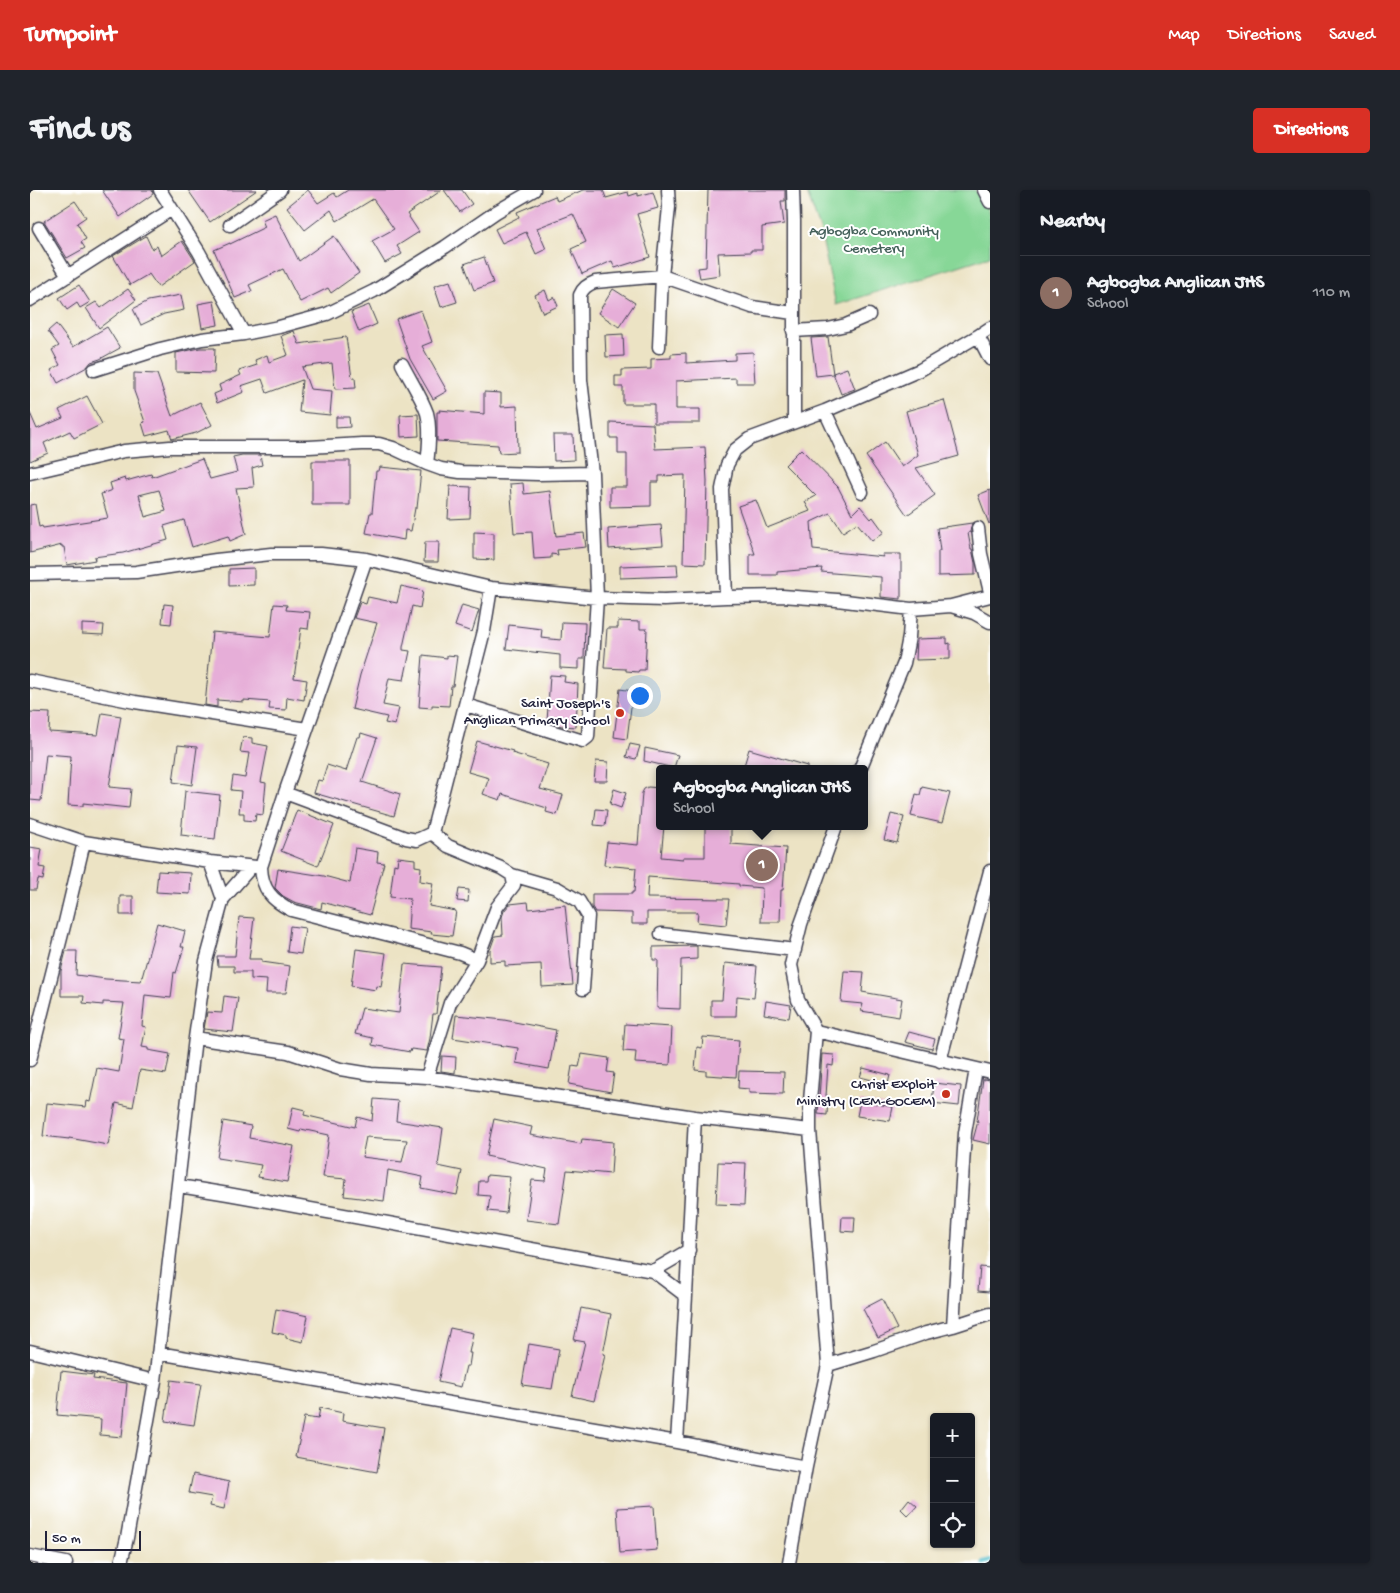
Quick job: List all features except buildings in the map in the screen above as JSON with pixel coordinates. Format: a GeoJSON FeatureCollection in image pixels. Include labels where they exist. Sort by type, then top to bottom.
{"type":"FeatureCollection","features":[{"type":"Feature","properties":{"kind":"street"},"geometry":{"type":"LineString","coordinates":[[160,190],[199,252],[244,334]]}},
{"type":"Feature","properties":{"kind":"street"},"geometry":{"type":"LineString","coordinates":[[230,225],[280,190]]}},
{"type":"Feature","properties":{"kind":"street"},"geometry":{"type":"LineString","coordinates":[[94,370],[160,349],[202,339],[244,334],[279,327],[327,314],[374,291],[446,247],[496,212],[534,190]]}},
{"type":"Feature","properties":{"kind":"street"},"geometry":{"type":"LineString","coordinates":[[659,347],[668,190]]}},
{"type":"Feature","properties":{"kind":"street"},"geometry":{"type":"LineString","coordinates":[[793,190],[794,422]]}},
{"type":"Feature","properties":{"kind":"street"},"geometry":{"type":"LineString","coordinates":[[984,190],[990,202]]}},
{"type":"Feature","properties":{"kind":"street"},"geometry":{"type":"LineString","coordinates":[[30,300],[172,209]]}},
{"type":"Feature","properties":{"kind":"street"},"geometry":{"type":"LineString","coordinates":[[39,228],[68,276]]}},
{"type":"Feature","properties":{"kind":"street"},"geometry":{"type":"LineString","coordinates":[[466,705],[583,741],[588,737],[597,598],[592,473],[581,380],[580,295],[583,289],[588,284],[595,282],[662,276],[752,307],[793,313]]}},
{"type":"Feature","properties":{"kind":"street"},"geometry":{"type":"LineString","coordinates":[[793,331],[828,329],[846,325],[869,315]]}},
{"type":"Feature","properties":{"kind":"street"},"geometry":{"type":"LineString","coordinates":[[726,597],[722,489],[727,465],[735,450],[749,439],[825,411],[920,370],[990,328]]}},
{"type":"Feature","properties":{"kind":"street"},"geometry":{"type":"LineString","coordinates":[[978,336],[990,359]]}},
{"type":"Feature","properties":{"kind":"street"},"geometry":{"type":"LineString","coordinates":[[402,364],[427,415],[430,442],[427,464]]}},
{"type":"Feature","properties":{"kind":"street"},"geometry":{"type":"LineString","coordinates":[[825,411],[862,492]]}},
{"type":"Feature","properties":{"kind":"street"},"geometry":{"type":"LineString","coordinates":[[30,473],[124,451],[170,447],[309,447],[379,444],[393,448],[441,469],[460,472],[592,473]]}},
{"type":"Feature","properties":{"kind":"street"},"geometry":{"type":"LineString","coordinates":[[978,528],[981,554],[990,592]]}},
{"type":"Feature","properties":{"kind":"street"},"geometry":{"type":"LineString","coordinates":[[30,574],[136,572],[271,554],[321,554],[366,559],[491,588],[597,598],[664,600],[782,596],[837,600],[911,609],[950,606],[990,596]]}},
{"type":"Feature","properties":{"kind":"street"},"geometry":{"type":"LineString","coordinates":[[121,1563],[128,1538],[155,1381],[195,1038],[206,961],[223,899],[256,867],[285,793],[366,559]]}},
{"type":"Feature","properties":{"kind":"street"},"geometry":{"type":"LineString","coordinates":[[432,833],[484,631],[491,588]]}},
{"type":"Feature","properties":{"kind":"street"},"geometry":{"type":"LineString","coordinates":[[950,606],[990,622]]}},
{"type":"Feature","properties":{"kind":"street"},"geometry":{"type":"LineString","coordinates":[[862,765],[904,663],[909,637],[911,609]]}},
{"type":"Feature","properties":{"kind":"street"},"geometry":{"type":"LineString","coordinates":[[30,681],[135,702],[307,729]]}},
{"type":"Feature","properties":{"kind":"street"},"geometry":{"type":"LineString","coordinates":[[285,793],[406,838],[417,840],[432,833]]}},
{"type":"Feature","properties":{"kind":"street"},"geometry":{"type":"LineString","coordinates":[[30,824],[84,842],[210,862],[256,867]]}},
{"type":"Feature","properties":{"kind":"street"},"geometry":{"type":"LineString","coordinates":[[789,1563],[806,1467],[828,1364],[810,1130],[810,1101],[816,1031],[798,1000],[791,965],[801,924],[835,830]]}},
{"type":"Feature","properties":{"kind":"street"},"geometry":{"type":"LineString","coordinates":[[432,833],[448,846],[501,868],[512,875],[557,888],[579,901],[588,916],[583,989]]}},
{"type":"Feature","properties":{"kind":"street"},"geometry":{"type":"LineString","coordinates":[[30,1060],[84,842]]}},
{"type":"Feature","properties":{"kind":"street"},"geometry":{"type":"LineString","coordinates":[[210,862],[223,899]]}},
{"type":"Feature","properties":{"kind":"street"},"geometry":{"type":"LineString","coordinates":[[256,867],[267,891],[278,903],[292,910],[460,953],[477,960]]}},
{"type":"Feature","properties":{"kind":"street"},"geometry":{"type":"LineString","coordinates":[[940,1061],[990,872]]}},
{"type":"Feature","properties":{"kind":"street"},"geometry":{"type":"LineString","coordinates":[[427,1077],[450,1003],[477,960],[498,907],[514,885],[512,875]]}},
{"type":"Feature","properties":{"kind":"street"},"geometry":{"type":"LineString","coordinates":[[661,934],[795,950]]}},
{"type":"Feature","properties":{"kind":"street"},"geometry":{"type":"LineString","coordinates":[[816,1031],[990,1072]]}},
{"type":"Feature","properties":{"kind":"street"},"geometry":{"type":"LineString","coordinates":[[195,1038],[288,1052],[340,1069],[370,1074],[427,1077],[695,1117],[810,1130]]}},
{"type":"Feature","properties":{"kind":"street"},"geometry":{"type":"LineString","coordinates":[[953,1326],[965,1133],[976,1068]]}},
{"type":"Feature","properties":{"kind":"street"},"geometry":{"type":"LineString","coordinates":[[677,1442],[695,1117]]}},
{"type":"Feature","properties":{"kind":"street"},"geometry":{"type":"LineString","coordinates":[[179,1186],[653,1271],[686,1296]]}},
{"type":"Feature","properties":{"kind":"street"},"geometry":{"type":"LineString","coordinates":[[653,1271],[688,1250]]}},
{"type":"Feature","properties":{"kind":"street"},"geometry":{"type":"LineString","coordinates":[[828,1364],[990,1314]]}},
{"type":"Feature","properties":{"kind":"street"},"geometry":{"type":"LineString","coordinates":[[30,1351],[155,1381]]}},
{"type":"Feature","properties":{"kind":"street"},"geometry":{"type":"LineString","coordinates":[[158,1353],[677,1442],[806,1467]]}},
{"type":"Feature","properties":{"kind":"street"},"geometry":{"type":"LineString","coordinates":[[30,1556],[66,1563]]}},
{"type":"Feature","properties":{"kind":"green space","name":"Agbogba Community Cemetery"},"geometry":{"type":"Polygon","coordinates":[[[806,190],[975,190],[986,203],[990,216],[990,256],[836,305],[820,229],[806,190]]]}},
{"type":"Feature","properties":{"kind":"waterway"},"geometry":{"type":"LineString","coordinates":[[984,1563],[990,1561]]}},
{"type":"Feature","properties":{"kind":"place","name":"Saint Joseph's Anglican Primary School"},"geometry":{"type":"Point","coordinates":[620,713]}},
{"type":"Feature","properties":{"kind":"place","name":"Agbogba Anglican JHS"},"geometry":{"type":"Point","coordinates":[762,865]}},
{"type":"Feature","properties":{"kind":"place","name":"Christ Exploit Ministry (CEM-GOCEM)"},"geometry":{"type":"Point","coordinates":[946,1094]}}]}
